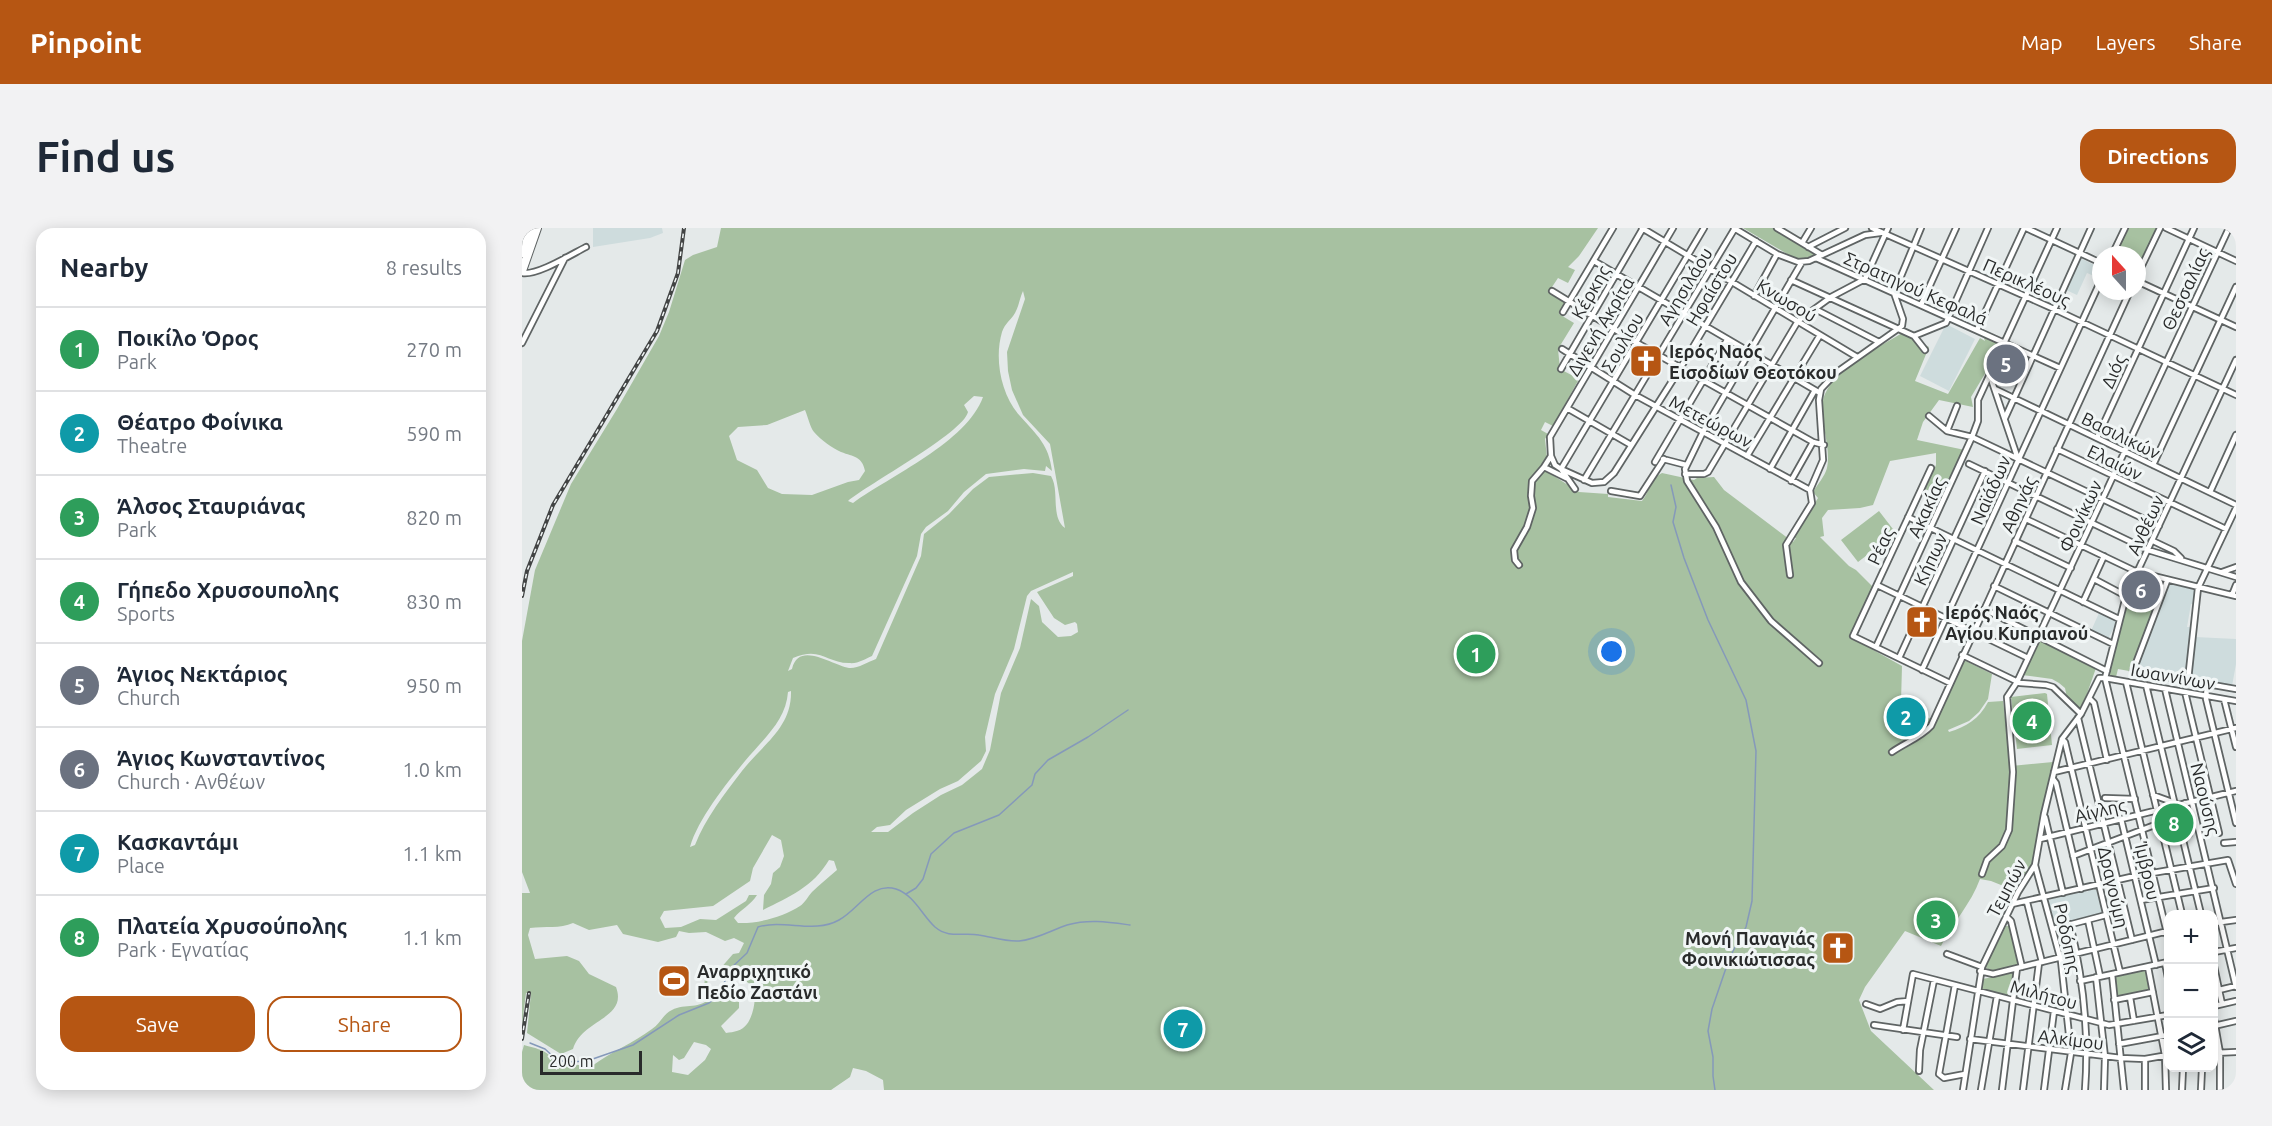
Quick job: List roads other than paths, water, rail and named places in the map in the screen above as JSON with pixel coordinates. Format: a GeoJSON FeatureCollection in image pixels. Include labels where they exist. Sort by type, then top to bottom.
{"type":"FeatureCollection","features":[{"type":"Feature","properties":{"kind":"highway"},"geometry":{"type":"LineString","coordinates":[[522,254],[531,228]]}},
{"type":"Feature","properties":{"kind":"highway"},"geometry":{"type":"LineString","coordinates":[[522,272],[537,228]]}},
{"type":"Feature","properties":{"kind":"street"},"geometry":{"type":"LineString","coordinates":[[1563,312],[1613,228]]}},
{"type":"Feature","properties":{"kind":"street","name":"Κνωσού"},"geometry":{"type":"LineString","coordinates":[[1642,228],[1857,357]]}},
{"type":"Feature","properties":{"kind":"street","name":"Κέρκης"},"geometry":{"type":"LineString","coordinates":[[1561,369],[1642,228]]}},
{"type":"Feature","properties":{"kind":"street","name":"Διγενή Ακρίτα"},"geometry":{"type":"LineString","coordinates":[[1551,456],[1550,437],[1640,288],[1673,228]]}},
{"type":"Feature","properties":{"kind":"street","name":"Σουλίου"},"geometry":{"type":"LineString","coordinates":[[1561,469],[1704,228]]}},
{"type":"Feature","properties":{"kind":"street"},"geometry":{"type":"LineString","coordinates":[[1734,228],[1777,254],[1792,261],[1802,262],[1865,235],[1886,234]]}},
{"type":"Feature","properties":{"kind":"street","name":"Αγησιλάου"},"geometry":{"type":"LineString","coordinates":[[1584,480],[1734,228]]}},
{"type":"Feature","properties":{"kind":"street","name":"Στρατηγού Κεφαλά"},"geometry":{"type":"LineString","coordinates":[[1777,228],[1819,256],[1865,279],[2060,368]]}},
{"type":"Feature","properties":{"kind":"street"},"geometry":{"type":"LineString","coordinates":[[1802,243],[1811,228]]}},
{"type":"Feature","properties":{"kind":"street"},"geometry":{"type":"LineString","coordinates":[[1808,247],[1845,228]]}},
{"type":"Feature","properties":{"kind":"street"},"geometry":{"type":"LineString","coordinates":[[1685,474],[1706,474],[1798,321],[1831,297],[1865,279],[1888,228]]}},
{"type":"Feature","properties":{"kind":"street"},"geometry":{"type":"LineString","coordinates":[[1770,469],[1792,429],[1817,392],[1833,375],[1898,330],[1903,324],[1894,293],[1921,228]]}},
{"type":"Feature","properties":{"kind":"street"},"geometry":{"type":"LineString","coordinates":[[1922,305],[1956,228]]}},
{"type":"Feature","properties":{"kind":"street"},"geometry":{"type":"LineString","coordinates":[[1914,336],[1946,323],[1988,228]]}},
{"type":"Feature","properties":{"kind":"street"},"geometry":{"type":"LineString","coordinates":[[1977,330],[2025,228],[2092,259]]}},
{"type":"Feature","properties":{"kind":"street","name":"Ακακίας"},"geometry":{"type":"LineString","coordinates":[[1876,647],[1972,437],[1978,421],[1978,400],[2057,228]]}},
{"type":"Feature","properties":{"kind":"street"},"geometry":{"type":"LineString","coordinates":[[2005,418],[2091,228]]}},
{"type":"Feature","properties":{"kind":"street"},"geometry":{"type":"LineString","coordinates":[[2116,246],[2125,228]]}},
{"type":"Feature","properties":{"kind":"street"},"geometry":{"type":"LineString","coordinates":[[2146,257],[2160,228]]}},
{"type":"Feature","properties":{"kind":"street"},"geometry":{"type":"LineString","coordinates":[[2166,228],[2236,261]]}},
{"type":"Feature","properties":{"kind":"street","name":"Διός"},"geometry":{"type":"LineString","coordinates":[[2097,438],[2194,228]]}},
{"type":"Feature","properties":{"kind":"street","name":"Θεσσαλίας"},"geometry":{"type":"LineString","coordinates":[[2166,362],[2229,228]]}},
{"type":"Feature","properties":{"kind":"street","name":"Περικλέους"},"geometry":{"type":"LineString","coordinates":[[1876,229],[2236,394]]}},
{"type":"Feature","properties":{"kind":"street","name":"Ηφαίστου"},"geometry":{"type":"LineString","coordinates":[[1584,480],[1598,483],[1610,478],[1614,473],[1681,367],[1756,241]]}},
{"type":"Feature","properties":{"kind":"street"},"geometry":{"type":"LineString","coordinates":[[522,272],[532,273],[586,247]]}},
{"type":"Feature","properties":{"kind":"street"},"geometry":{"type":"LineString","coordinates":[[1754,296],[1777,254]]}},
{"type":"Feature","properties":{"kind":"street"},"geometry":{"type":"LineString","coordinates":[[522,343],[565,258]]}},
{"type":"Feature","properties":{"kind":"street"},"geometry":{"type":"LineString","coordinates":[[1594,261],[1817,392]]}},
{"type":"Feature","properties":{"kind":"street"},"geometry":{"type":"LineString","coordinates":[[1802,262],[1703,432],[1686,465],[1685,474],[1720,535],[1741,582],[1771,621],[1819,663]]}},
{"type":"Feature","properties":{"kind":"street"},"geometry":{"type":"LineString","coordinates":[[1791,280],[1914,336],[1925,350]]}},
{"type":"Feature","properties":{"kind":"street"},"geometry":{"type":"LineString","coordinates":[[2146,285],[2236,327]]}},
{"type":"Feature","properties":{"kind":"street"},"geometry":{"type":"LineString","coordinates":[[2153,465],[2236,287]]}},
{"type":"Feature","properties":{"kind":"street"},"geometry":{"type":"LineString","coordinates":[[1552,291],[1637,343],[1813,442],[1824,445]]}},
{"type":"Feature","properties":{"kind":"street","name":"Ναϊάδων"},"geometry":{"type":"LineString","coordinates":[[1922,670],[2092,300]]}},
{"type":"Feature","properties":{"kind":"street","name":"Αθηνάς"},"geometry":{"type":"LineString","coordinates":[[1925,731],[1931,726],[2126,300]]}},
{"type":"Feature","properties":{"kind":"street"},"geometry":{"type":"LineString","coordinates":[[1815,309],[1879,342]]}},
{"type":"Feature","properties":{"kind":"street"},"geometry":{"type":"LineString","coordinates":[[1747,456],[1820,335]]}},
{"type":"Feature","properties":{"kind":"street"},"geometry":{"type":"LineString","coordinates":[[1611,492],[1640,496],[1680,420],[1727,340]]}},
{"type":"Feature","properties":{"kind":"street","name":"Μετεώρων"},"geometry":{"type":"LineString","coordinates":[[1562,350],[1656,407],[1810,490]]}},
{"type":"Feature","properties":{"kind":"street","name":"Ανθέων"},"geometry":{"type":"LineString","coordinates":[[2105,678],[2126,596],[2236,360]]}},
{"type":"Feature","properties":{"kind":"street","name":"Φοινίκων"},"geometry":{"type":"LineString","coordinates":[[1982,874],[1987,860],[2002,846],[2009,830],[2013,772],[2007,697],[2017,682],[2039,636],[2166,362]]}},
{"type":"Feature","properties":{"kind":"street"},"geometry":{"type":"LineString","coordinates":[[1990,376],[2018,459]]}},
{"type":"Feature","properties":{"kind":"street","name":"Βασιλικών"},"geometry":{"type":"LineString","coordinates":[[1995,389],[2236,506]]}},
{"type":"Feature","properties":{"kind":"street"},"geometry":{"type":"LineString","coordinates":[[1790,575],[1786,545],[1812,503],[1810,490],[1823,464],[1824,445],[1817,392]]}},
{"type":"Feature","properties":{"kind":"street"},"geometry":{"type":"LineString","coordinates":[[1947,431],[1957,406]]}},
{"type":"Feature","properties":{"kind":"street"},"geometry":{"type":"LineString","coordinates":[[1567,408],[1631,446]]}},
{"type":"Feature","properties":{"kind":"street"},"geometry":{"type":"LineString","coordinates":[[1929,416],[1947,431],[1972,437],[2159,526]]}},
{"type":"Feature","properties":{"kind":"street"},"geometry":{"type":"LineString","coordinates":[[2210,492],[2236,435]]}},
{"type":"Feature","properties":{"kind":"street"},"geometry":{"type":"LineString","coordinates":[[1791,481],[1813,442]]}},
{"type":"Feature","properties":{"kind":"street","name":"Ελαιών"},"geometry":{"type":"LineString","coordinates":[[2057,449],[2226,529]]}},
{"type":"Feature","properties":{"kind":"street"},"geometry":{"type":"LineString","coordinates":[[1551,456],[1555,465],[1584,480]]}},
{"type":"Feature","properties":{"kind":"street"},"geometry":{"type":"LineString","coordinates":[[1520,565],[1515,560],[1514,550],[1527,527],[1533,508],[1532,481],[1551,456]]}},
{"type":"Feature","properties":{"kind":"street"},"geometry":{"type":"LineString","coordinates":[[1659,459],[1686,465]]}},
{"type":"Feature","properties":{"kind":"street"},"geometry":{"type":"LineString","coordinates":[[1969,464],[2148,550],[2236,577]]}},
{"type":"Feature","properties":{"kind":"street"},"geometry":{"type":"LineString","coordinates":[[1544,467],[1569,479]]}},
{"type":"Feature","properties":{"kind":"street","name":"Ρέας"},"geometry":{"type":"LineString","coordinates":[[1876,647],[1853,636],[1931,468]]}},
{"type":"Feature","properties":{"kind":"street"},"geometry":{"type":"LineString","coordinates":[[1561,469],[1575,489]]}},
{"type":"Feature","properties":{"kind":"street","name":"Κήπων"},"geometry":{"type":"LineString","coordinates":[[1899,658],[1985,471]]}},
{"type":"Feature","properties":{"kind":"street"},"geometry":{"type":"LineString","coordinates":[[2188,680],[2198,588],[2236,506]]}},
{"type":"Feature","properties":{"kind":"street"},"geometry":{"type":"LineString","coordinates":[[1908,517],[2119,619]]}},
{"type":"Feature","properties":{"kind":"street"},"geometry":{"type":"LineString","coordinates":[[2026,519],[2137,572],[2234,596],[2236,585]]}},
{"type":"Feature","properties":{"kind":"street"},"geometry":{"type":"LineString","coordinates":[[2153,541],[2174,551],[2183,560]]}},
{"type":"Feature","properties":{"kind":"street"},"geometry":{"type":"LineString","coordinates":[[2015,542],[2071,568]]}},
{"type":"Feature","properties":{"kind":"street"},"geometry":{"type":"LineString","coordinates":[[2083,602],[2104,556]]}},
{"type":"Feature","properties":{"kind":"street"},"geometry":{"type":"LineString","coordinates":[[2221,572],[2236,567]]}},
{"type":"Feature","properties":{"kind":"street"},"geometry":{"type":"LineString","coordinates":[[2094,579],[2126,596]]}},
{"type":"Feature","properties":{"kind":"street"},"geometry":{"type":"LineString","coordinates":[[2167,581],[2133,671],[2236,689]]}},
{"type":"Feature","properties":{"kind":"street"},"geometry":{"type":"LineString","coordinates":[[1877,585],[2028,658]]}},
{"type":"Feature","properties":{"kind":"street"},"geometry":{"type":"LineString","coordinates":[[1994,586],[2113,644]]}},
{"type":"Feature","properties":{"kind":"street"},"geometry":{"type":"LineString","coordinates":[[1984,609],[2107,670]]}},
{"type":"Feature","properties":{"kind":"street"},"geometry":{"type":"LineString","coordinates":[[1876,647],[1950,683]]}},
{"type":"Feature","properties":{"kind":"street"},"geometry":{"type":"LineString","coordinates":[[1962,655],[2017,682],[2053,687],[2080,716],[2089,764],[2132,940]]}},
{"type":"Feature","properties":{"kind":"street","name":"Τεμπών"},"geometry":{"type":"LineString","coordinates":[[1963,1090],[1981,969],[2012,904],[2035,865],[2044,814],[2062,739],[2080,716],[2099,678],[2105,678]]}},
{"type":"Feature","properties":{"kind":"street"},"geometry":{"type":"LineString","coordinates":[[2105,678],[2164,917]]}},
{"type":"Feature","properties":{"kind":"street","name":"Ιωαννίνων"},"geometry":{"type":"LineString","coordinates":[[2105,678],[2236,701]]}},
{"type":"Feature","properties":{"kind":"street"},"geometry":{"type":"LineString","coordinates":[[2126,682],[2181,910]]}},
{"type":"Feature","properties":{"kind":"street"},"geometry":{"type":"LineString","coordinates":[[2207,684],[2206,696],[2236,823]]}},
{"type":"Feature","properties":{"kind":"street"},"geometry":{"type":"LineString","coordinates":[[2146,685],[2175,804]]}},
{"type":"Feature","properties":{"kind":"street","name":"Ναούσης"},"geometry":{"type":"LineString","coordinates":[[2165,688],[2236,986]]}},
{"type":"Feature","properties":{"kind":"street"},"geometry":{"type":"LineString","coordinates":[[2185,692],[2219,833]]}},
{"type":"Feature","properties":{"kind":"street"},"geometry":{"type":"LineString","coordinates":[[2090,699],[2094,703],[2107,760]]}},
{"type":"Feature","properties":{"kind":"street"},"geometry":{"type":"LineString","coordinates":[[2224,699],[2234,729],[2236,747]]}},
{"type":"Feature","properties":{"kind":"street"},"geometry":{"type":"LineString","coordinates":[[1911,722],[1919,731],[1925,731]]}},
{"type":"Feature","properties":{"kind":"street"},"geometry":{"type":"LineString","coordinates":[[2054,772],[2234,729]]}},
{"type":"Feature","properties":{"kind":"street"},"geometry":{"type":"LineString","coordinates":[[1892,752],[1919,731]]}},
{"type":"Feature","properties":{"kind":"street"},"geometry":{"type":"LineString","coordinates":[[1914,737],[1921,736],[1925,731]]}},
{"type":"Feature","properties":{"kind":"street","name":"Δραγούμη"},"geometry":{"type":"LineString","coordinates":[[2062,739],[2065,742],[2120,972]]}},
{"type":"Feature","properties":{"kind":"street"},"geometry":{"type":"LineString","coordinates":[[2053,779],[2056,783],[2081,889]]}},
{"type":"Feature","properties":{"kind":"street","name":"Αίγλης"},"geometry":{"type":"LineString","coordinates":[[2040,839],[2175,804],[2236,791]]}},
{"type":"Feature","properties":{"kind":"street"},"geometry":{"type":"LineString","coordinates":[[2153,795],[2175,804]]}},
{"type":"Feature","properties":{"kind":"street"},"geometry":{"type":"LineString","coordinates":[[2105,798],[2135,799]]}},
{"type":"Feature","properties":{"kind":"street"},"geometry":{"type":"LineString","coordinates":[[2164,841],[2189,832],[2185,803]]}},
{"type":"Feature","properties":{"kind":"street"},"geometry":{"type":"LineString","coordinates":[[2044,814],[2063,893]]}},
{"type":"Feature","properties":{"kind":"street","name":"Ίμβρου"},"geometry":{"type":"LineString","coordinates":[[2121,819],[2156,965]]}},
{"type":"Feature","properties":{"kind":"street"},"geometry":{"type":"LineString","coordinates":[[2073,856],[2160,822]]}},
{"type":"Feature","properties":{"kind":"street"},"geometry":{"type":"LineString","coordinates":[[2182,836],[2200,910]]}},
{"type":"Feature","properties":{"kind":"street"},"geometry":{"type":"LineString","coordinates":[[2224,843],[2236,842]]}},
{"type":"Feature","properties":{"kind":"street"},"geometry":{"type":"LineString","coordinates":[[2012,904],[2135,876],[2230,860],[2234,867],[2236,884]]}},
{"type":"Feature","properties":{"kind":"street","name":"Ροδόπης"},"geometry":{"type":"LineString","coordinates":[[2035,865],[2060,957],[2071,1053],[2065,1090]]}},
{"type":"Feature","properties":{"kind":"street"},"geometry":{"type":"LineString","coordinates":[[2141,900],[2214,888]]}},
{"type":"Feature","properties":{"kind":"street"},"geometry":{"type":"LineString","coordinates":[[2023,1090],[2040,962],[2027,902]]}},
{"type":"Feature","properties":{"kind":"street"},"geometry":{"type":"LineString","coordinates":[[2053,929],[2106,915]]}},
{"type":"Feature","properties":{"kind":"street"},"geometry":{"type":"LineString","coordinates":[[2001,1090],[2019,968],[2011,921],[2006,916]]}},
{"type":"Feature","properties":{"kind":"street"},"geometry":{"type":"LineString","coordinates":[[2088,920],[2095,949],[2098,977],[2100,1023],[2105,1057],[2104,1090]]}},
{"type":"Feature","properties":{"kind":"street"},"geometry":{"type":"LineString","coordinates":[[2218,922],[2236,920]]}},
{"type":"Feature","properties":{"kind":"street"},"geometry":{"type":"LineString","coordinates":[[2070,924],[2077,953],[2084,1019],[2087,1055],[2085,1090]]}},
{"type":"Feature","properties":{"kind":"street"},"geometry":{"type":"LineString","coordinates":[[1947,954],[1990,974],[2164,934]]}},
{"type":"Feature","properties":{"kind":"street"},"geometry":{"type":"LineString","coordinates":[[2218,951],[2236,948]]}},
{"type":"Feature","properties":{"kind":"street"},"geometry":{"type":"LineString","coordinates":[[2080,981],[2164,964]]}},
{"type":"Feature","properties":{"kind":"street"},"geometry":{"type":"LineString","coordinates":[[2148,967],[2164,1044]]}},
{"type":"Feature","properties":{"kind":"street","name":"Μιλήτου"},"geometry":{"type":"LineString","coordinates":[[1908,1001],[1913,974],[2100,1023],[2117,1025],[2164,1016]]}},
{"type":"Feature","properties":{"kind":"street"},"geometry":{"type":"LineString","coordinates":[[2112,974],[2124,1090]]}},
{"type":"Feature","properties":{"kind":"street"},"geometry":{"type":"LineString","coordinates":[[1920,1071],[1920,1050],[1934,980]]}},
{"type":"Feature","properties":{"kind":"street"},"geometry":{"type":"LineString","coordinates":[[1955,985],[1939,1074],[1944,1078],[1965,1074]]}},
{"type":"Feature","properties":{"kind":"street"},"geometry":{"type":"LineString","coordinates":[[2218,985],[2222,1004]]}},
{"type":"Feature","properties":{"kind":"street"},"geometry":{"type":"LineString","coordinates":[[2219,990],[2236,986]]}},
{"type":"Feature","properties":{"kind":"street"},"geometry":{"type":"LineString","coordinates":[[2114,1000],[2153,992]]}},
{"type":"Feature","properties":{"kind":"street"},"geometry":{"type":"LineString","coordinates":[[1981,1090],[1997,996]]}},
{"type":"Feature","properties":{"kind":"street"},"geometry":{"type":"LineString","coordinates":[[2130,997],[2134,1021]]}},
{"type":"Feature","properties":{"kind":"street"},"geometry":{"type":"LineString","coordinates":[[1866,1004],[1880,1009],[1897,1002],[1908,1001],[1903,1030]]}},
{"type":"Feature","properties":{"kind":"street"},"geometry":{"type":"LineString","coordinates":[[2218,1005],[2236,1001]]}},
{"type":"Feature","properties":{"kind":"street"},"geometry":{"type":"LineString","coordinates":[[2044,1090],[2054,1011]]}},
{"type":"Feature","properties":{"kind":"street"},"geometry":{"type":"LineString","coordinates":[[2218,1023],[2236,1021]]}},
{"type":"Feature","properties":{"kind":"street"},"geometry":{"type":"LineString","coordinates":[[1874,1025],[1957,1037]]}},
{"type":"Feature","properties":{"kind":"street"},"geometry":{"type":"LineString","coordinates":[[2119,1044],[2162,1036]]}},
{"type":"Feature","properties":{"kind":"street","name":"Αλκίμου"},"geometry":{"type":"LineString","coordinates":[[1970,1039],[2105,1057],[2145,1059],[2164,1056]]}},
{"type":"Feature","properties":{"kind":"street"},"geometry":{"type":"LineString","coordinates":[[2218,1043],[2220,1090]]}},
{"type":"Feature","properties":{"kind":"street"},"geometry":{"type":"LineString","coordinates":[[2220,1053],[2236,1052]]}},
{"type":"Feature","properties":{"kind":"street"},"geometry":{"type":"LineString","coordinates":[[2145,1059],[2145,1090]]}},
{"type":"Feature","properties":{"kind":"street"},"geometry":{"type":"LineString","coordinates":[[2166,1090],[2167,1072]]}},
{"type":"Feature","properties":{"kind":"street"},"geometry":{"type":"LineString","coordinates":[[2182,1090],[2183,1072]]}},
{"type":"Feature","properties":{"kind":"street"},"geometry":{"type":"LineString","coordinates":[[2201,1090],[2202,1072]]}},
{"type":"Feature","properties":{"kind":"waterway"},"geometry":{"type":"LineString","coordinates":[[1671,485],[1676,507],[1673,522],[1684,558],[1708,620],[1746,700],[1756,751],[1752,901],[1746,927],[1733,951],[1712,1009],[1708,1031],[1713,1057],[1715,1090]]}},
{"type":"Feature","properties":{"kind":"waterway"},"geometry":{"type":"LineString","coordinates":[[906,894],[916,888],[923,879],[931,854],[954,833],[999,815],[1032,785],[1035,774],[1048,760],[1128,710]]}},
{"type":"Feature","properties":{"kind":"waterway"},"geometry":{"type":"LineString","coordinates":[[530,1043],[545,1049],[557,1060],[568,1062],[587,1061],[633,1045],[679,1015],[709,1003],[718,996],[731,968],[747,953],[758,927],[779,924],[810,926],[829,924],[839,920],[880,889],[896,889],[902,892],[913,900],[935,927],[951,934],[973,934],[1019,941],[1075,923],[1098,922],[1130,925]]}},
{"type":"Feature","properties":{"kind":"railway"},"geometry":{"type":"LineString","coordinates":[[522,596],[527,571],[553,505],[657,331],[678,273],[684,228]]}},
{"type":"Feature","properties":{"kind":"railway"},"geometry":{"type":"LineString","coordinates":[[522,1039],[529,993]]}},
{"type":"Feature","properties":{"kind":"place","name":"Ιερός Ναός Εισοδίων Θεοτόκου"},"geometry":{"type":"Point","coordinates":[1646,361]}},
{"type":"Feature","properties":{"kind":"place","name":"Άγιος Νεκτάριος"},"geometry":{"type":"Point","coordinates":[2006,364]}},
{"type":"Feature","properties":{"kind":"place","name":"Άγιος Κωνσταντίνος"},"geometry":{"type":"Point","coordinates":[2141,590]}},
{"type":"Feature","properties":{"kind":"place","name":"Ιερός Ναός Αγίου Κυπριανού"},"geometry":{"type":"Point","coordinates":[1922,622]}},
{"type":"Feature","properties":{"kind":"place","name":"Ποικίλο Όρος"},"geometry":{"type":"Point","coordinates":[1476,654]}},
{"type":"Feature","properties":{"kind":"place","name":"Θέατρο Φοίνικα"},"geometry":{"type":"Point","coordinates":[1906,717]}},
{"type":"Feature","properties":{"kind":"place","name":"Γήπεδο Χρυσουπολης"},"geometry":{"type":"Point","coordinates":[2032,721]}},
{"type":"Feature","properties":{"kind":"place","name":"Πλατεία Χρυσούπολης"},"geometry":{"type":"Point","coordinates":[2174,823]}},
{"type":"Feature","properties":{"kind":"place","name":"Άλσος Σταυριάνας"},"geometry":{"type":"Point","coordinates":[1936,920]}},
{"type":"Feature","properties":{"kind":"place","name":"Μονή Παναγιάς Φοινικιώτισσας"},"geometry":{"type":"Point","coordinates":[1838,948]}},
{"type":"Feature","properties":{"kind":"place","name":"Αναρριχητικό Πεδίο Ζαστάνι"},"geometry":{"type":"Point","coordinates":[674,981]}},
{"type":"Feature","properties":{"kind":"place","name":"Κασκαντάμι"},"geometry":{"type":"Point","coordinates":[1183,1029]}}]}
